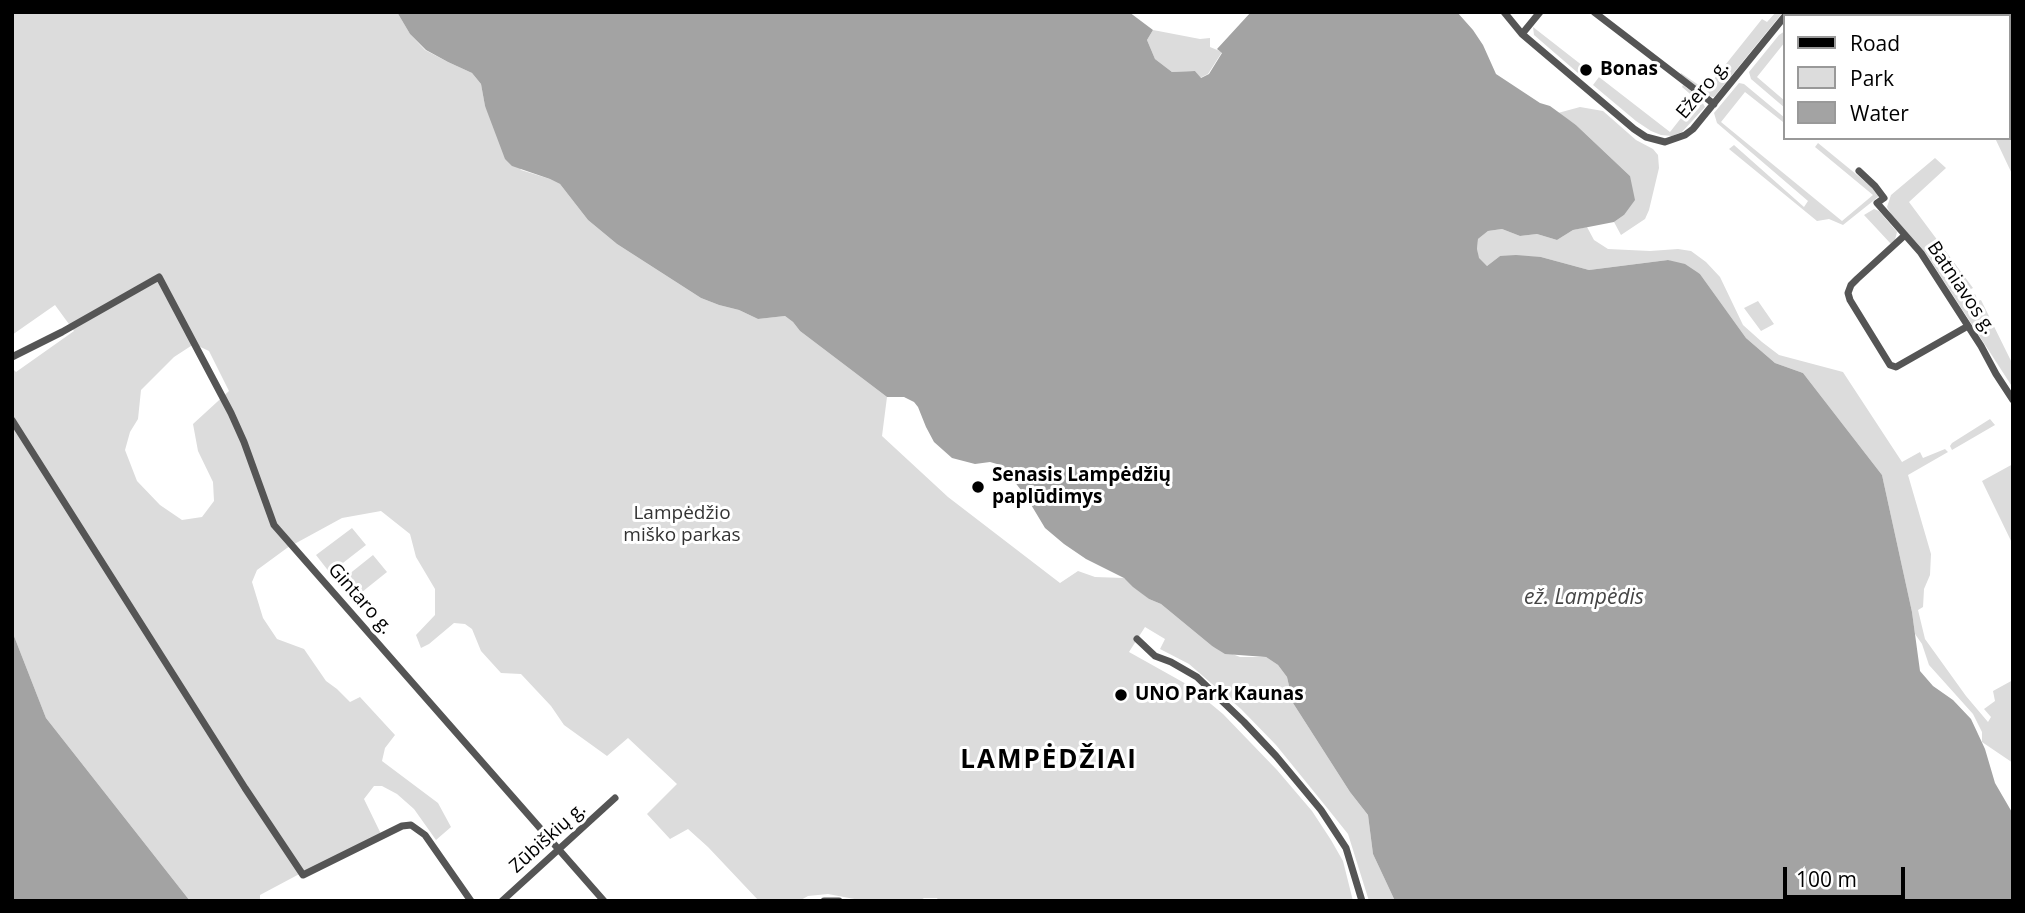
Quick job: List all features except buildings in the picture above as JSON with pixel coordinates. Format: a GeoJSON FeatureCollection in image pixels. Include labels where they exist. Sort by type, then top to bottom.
{"type":"FeatureCollection","features":[{"type":"Feature","properties":{"kind":"street","name":"Ežero g."},"geometry":{"type":"LineString","coordinates":[[1504,12],[1522,33],[1634,129],[1656,141],[1665,142],[1685,135],[1784,19]]}},
{"type":"Feature","properties":{"kind":"street"},"geometry":{"type":"LineString","coordinates":[[1522,33],[1539,12]]}},
{"type":"Feature","properties":{"kind":"street"},"geometry":{"type":"LineString","coordinates":[[1594,12],[1714,104]]}},
{"type":"Feature","properties":{"kind":"street","name":"Batniavos g."},"geometry":{"type":"LineString","coordinates":[[1859,171],[1884,198],[1877,203],[1921,253],[2013,400]]}},
{"type":"Feature","properties":{"kind":"street"},"geometry":{"type":"LineString","coordinates":[[1904,236],[1851,285],[1848,293],[1890,365],[1896,367],[1968,326]]}},
{"type":"Feature","properties":{"kind":"street","name":"Gintaro g."},"geometry":{"type":"LineString","coordinates":[[12,357],[159,277],[231,413],[274,525],[604,901]]}},
{"type":"Feature","properties":{"kind":"street"},"geometry":{"type":"LineString","coordinates":[[12,420],[303,875],[402,826],[411,825],[425,835],[471,901]]}},
{"type":"Feature","properties":{"kind":"street"},"geometry":{"type":"LineString","coordinates":[[1137,639],[1155,656],[1171,662],[1210,688],[1276,756],[1321,810],[1346,848],[1362,901]]}},
{"type":"Feature","properties":{"kind":"street","name":"Zūbiškių g."},"geometry":{"type":"LineString","coordinates":[[502,901],[615,798]]}},
{"type":"Feature","properties":{"kind":"street"},"geometry":{"type":"LineString","coordinates":[[824,901],[839,901]]}},
{"type":"Feature","properties":{"kind":"green space","name":"Lampėdžio miško parkas"},"geometry":{"type":"Polygon","coordinates":[[[12,12],[397,12],[410,34],[425,50],[472,73],[481,84],[485,106],[521,170],[560,184],[588,220],[617,244],[701,298],[758,319],[785,316],[793,322],[800,331],[887,397],[882,436],[948,497],[1060,583],[1078,571],[1095,577],[1124,578],[1212,646],[1240,657],[1266,657],[1278,665],[1287,677],[1293,703],[1350,792],[1368,815],[1373,854],[1395,901],[1369,901],[1348,834],[1276,745],[1241,709],[1189,664],[1160,649],[1165,639],[1145,627],[1129,652],[1188,685],[1223,714],[1277,770],[1312,811],[1331,840],[1343,861],[1353,901],[939,901],[937,898],[924,898],[919,901],[865,901],[828,894],[808,896],[799,901],[759,901],[688,829],[670,839],[647,814],[677,784],[628,738],[607,756],[564,725],[551,706],[521,674],[501,673],[481,651],[472,629],[465,624],[454,623],[421,648],[416,635],[435,615],[435,589],[416,557],[410,534],[381,511],[342,518],[287,548],[257,570],[252,582],[263,618],[277,639],[304,649],[326,681],[350,702],[360,697],[395,735],[385,748],[382,761],[438,803],[451,827],[436,840],[414,809],[397,794],[382,786],[374,786],[364,799],[381,834],[260,895],[260,901],[190,901],[46,718],[12,631],[12,368],[16,372],[74,331],[55,305],[12,335],[12,12]],[[194,344],[174,357],[141,390],[138,419],[130,432],[125,450],[137,481],[160,505],[182,520],[202,517],[214,501],[213,482],[198,451],[193,424],[229,391],[209,351],[194,344]]]}},
{"type":"Feature","properties":{"kind":"green space"},"geometry":{"type":"Polygon","coordinates":[[[1776,12],[1783,12],[1714,97],[1707,96],[1680,75],[1681,73],[1706,89],[1762,19],[1767,22],[1776,12]]]}},
{"type":"Feature","properties":{"kind":"green space"},"geometry":{"type":"Polygon","coordinates":[[[1533,27],[1583,66],[1578,73],[1534,35],[1533,27]]]}},
{"type":"Feature","properties":{"kind":"green space"},"geometry":{"type":"Polygon","coordinates":[[[1153,30],[1200,39],[1210,38],[1210,47],[1222,52],[1208,74],[1200,78],[1195,71],[1172,72],[1155,59],[1147,40],[1153,30]]]}},
{"type":"Feature","properties":{"kind":"green space"},"geometry":{"type":"Polygon","coordinates":[[[1784,32],[1784,43],[1757,77],[1784,100],[1784,107],[1751,79],[1749,72],[1784,32]]]}},
{"type":"Feature","properties":{"kind":"green space"},"geometry":{"type":"Polygon","coordinates":[[[1599,77],[1670,132],[1696,99],[1683,85],[1700,98],[1705,107],[1682,132],[1672,136],[1661,135],[1636,121],[1593,85],[1599,77]]]}},
{"type":"Feature","properties":{"kind":"green space"},"geometry":{"type":"Polygon","coordinates":[[[1739,83],[1744,84],[1784,117],[1783,122],[1745,92],[1721,122],[1842,221],[1873,195],[1815,147],[1818,143],[1873,188],[1878,197],[1843,225],[1829,219],[1817,221],[1729,149],[1734,145],[1804,207],[1808,201],[1717,123],[1714,113],[1739,83]]]}},
{"type":"Feature","properties":{"kind":"green space"},"geometry":{"type":"Polygon","coordinates":[[[2011,100],[2013,102],[2013,176],[1996,140],[2011,140],[2011,100]]]}},
{"type":"Feature","properties":{"kind":"green space"},"geometry":{"type":"Polygon","coordinates":[[[1580,107],[1603,111],[1658,155],[1659,168],[1645,219],[1621,235],[1614,222],[1624,215],[1630,176],[1576,125],[1558,113],[1580,107]]]}},
{"type":"Feature","properties":{"kind":"green space"},"geometry":{"type":"Polygon","coordinates":[[[1935,158],[1946,168],[1909,202],[1973,288],[1969,290],[1971,295],[1975,294],[1978,301],[1981,300],[2013,365],[2013,388],[1925,252],[1887,207],[1891,195],[1935,158]]]}},
{"type":"Feature","properties":{"kind":"green space"},"geometry":{"type":"Polygon","coordinates":[[[1874,209],[1879,211],[1897,232],[1891,244],[1864,215],[1874,209]]]}},
{"type":"Feature","properties":{"kind":"green space"},"geometry":{"type":"Polygon","coordinates":[[[1587,227],[1594,240],[1608,249],[1691,251],[1720,277],[1743,325],[1762,342],[1779,355],[1843,372],[1902,462],[1920,452],[1923,458],[1945,449],[1948,452],[1908,475],[1931,554],[1930,575],[1924,589],[1923,607],[1918,610],[1925,639],[1988,722],[1991,717],[1984,709],[1995,701],[1993,691],[2013,680],[2013,763],[1982,742],[1982,732],[1973,714],[1929,665],[1922,644],[1915,634],[1882,475],[1803,373],[1775,363],[1746,338],[1700,274],[1668,260],[1589,270],[1541,257],[1500,256],[1487,266],[1478,258],[1478,239],[1488,231],[1502,229],[1520,236],[1537,234],[1557,240],[1573,230],[1587,227]]]}},
{"type":"Feature","properties":{"kind":"green space"},"geometry":{"type":"Polygon","coordinates":[[[1758,301],[1774,324],[1761,331],[1744,308],[1758,301]]]}},
{"type":"Feature","properties":{"kind":"green space"},"geometry":{"type":"Polygon","coordinates":[[[1990,419],[1995,425],[1952,450],[1952,443],[1990,419]]]}},
{"type":"Feature","properties":{"kind":"green space"},"geometry":{"type":"Polygon","coordinates":[[[2013,464],[2013,545],[1982,481],[2013,464]]]}},
{"type":"Feature","properties":{"kind":"green space"},"geometry":{"type":"Polygon","coordinates":[[[352,528],[366,545],[330,573],[316,555],[352,528]]]}},
{"type":"Feature","properties":{"kind":"green space"},"geometry":{"type":"Polygon","coordinates":[[[373,555],[387,572],[352,600],[338,583],[373,555]]]}},
{"type":"Feature","properties":{"kind":"water","name":"ež. Lampėdis"},"geometry":{"type":"Polygon","coordinates":[[[397,12],[1129,12],[1153,30],[1147,40],[1155,59],[1172,72],[1195,71],[1201,78],[1209,74],[1222,53],[1217,49],[1251,12],[1457,12],[1483,45],[1496,74],[1576,125],[1630,176],[1635,200],[1624,215],[1614,222],[1573,230],[1557,240],[1537,234],[1520,236],[1502,229],[1488,231],[1478,239],[1479,258],[1487,266],[1500,256],[1541,257],[1589,270],[1668,260],[1685,264],[1700,274],[1746,338],[1775,363],[1803,373],[1882,475],[1912,612],[1920,671],[1971,719],[1985,749],[1995,783],[2013,814],[2013,901],[1395,901],[1373,854],[1368,815],[1350,792],[1293,703],[1287,677],[1278,665],[1266,657],[1225,654],[1124,578],[1086,559],[1064,544],[1045,528],[1027,498],[997,464],[975,464],[952,458],[934,442],[914,402],[904,397],[887,397],[800,331],[785,316],[758,319],[701,298],[617,244],[588,220],[560,184],[512,166],[505,159],[485,106],[481,84],[472,73],[426,50],[410,34],[397,12]]]}},
{"type":"Feature","properties":{"kind":"water"},"geometry":{"type":"Polygon","coordinates":[[[12,631],[46,718],[190,901],[12,901],[12,631]]]}},
{"type":"Feature","properties":{"kind":"place","name":"Bonas"},"geometry":{"type":"Point","coordinates":[1586,70]}},
{"type":"Feature","properties":{"kind":"place","name":"Senasis Lampėdžių paplūdimys"},"geometry":{"type":"Point","coordinates":[978,487]}},
{"type":"Feature","properties":{"kind":"place","name":"UNO Park Kaunas"},"geometry":{"type":"Point","coordinates":[1121,695]}},
{"type":"Feature","properties":{"kind":"district","name":"LAMPĖDŽIAI"},"geometry":{"type":"Point","coordinates":[1049,761]}}]}
